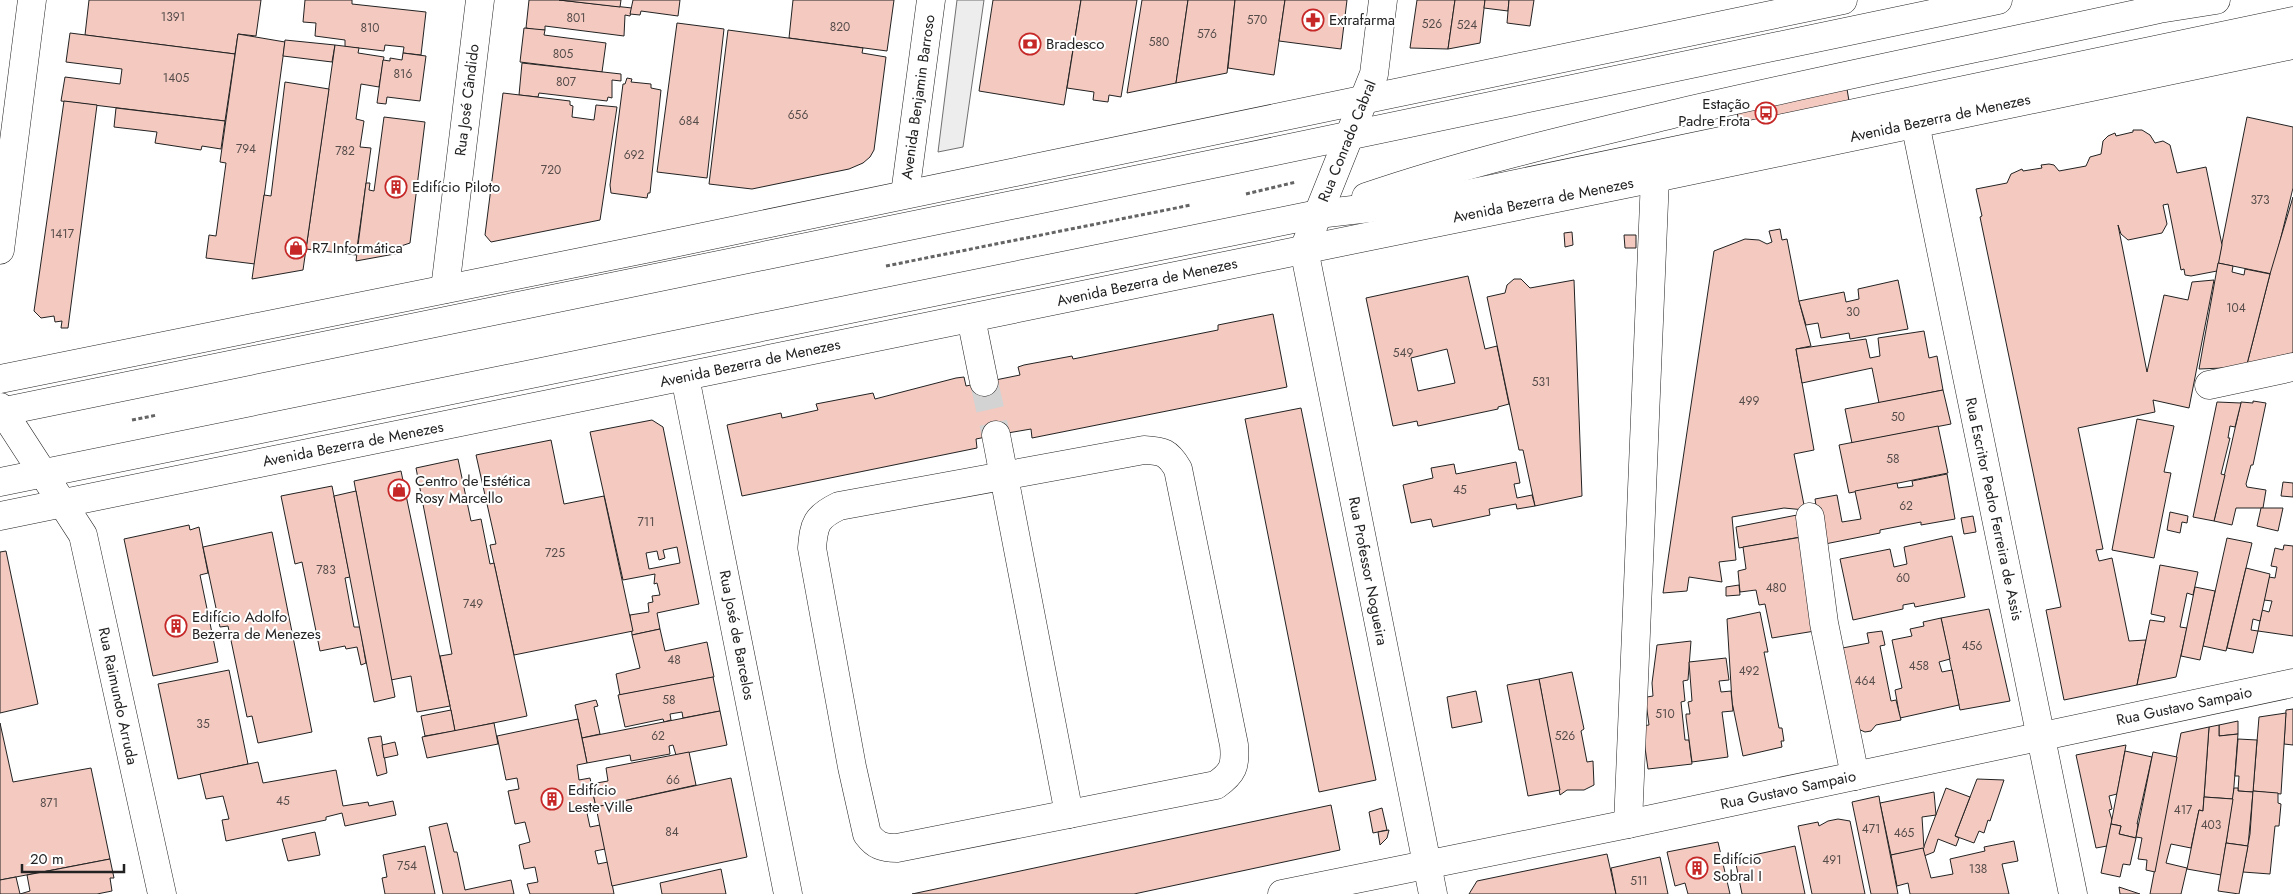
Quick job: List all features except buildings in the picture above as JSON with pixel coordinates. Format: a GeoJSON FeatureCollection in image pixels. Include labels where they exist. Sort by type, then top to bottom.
{"type":"FeatureCollection","features":[{"type":"Feature","properties":{"kind":"street"},"geometry":{"type":"LineString","coordinates":[[0,250],[32,0]]}},
{"type":"Feature","properties":{"kind":"street","name":"Rua José Cândido"},"geometry":{"type":"LineString","coordinates":[[445,289],[480,0]]}},
{"type":"Feature","properties":{"kind":"street","name":"Avenida Benjamin Barroso"},"geometry":{"type":"LineString","coordinates":[[905,194],[931,0]]}},
{"type":"Feature","properties":{"kind":"street","name":"Rua Conrado Cabral"},"geometry":{"type":"LineString","coordinates":[[1304,249],[1374,74],[1384,0]]}},
{"type":"Feature","properties":{"kind":"street"},"geometry":{"type":"LineString","coordinates":[[1,410],[1349,136],[1998,0]]}},
{"type":"Feature","properties":{"kind":"street","name":"Avenida Bezerra de Menezes"},"geometry":{"type":"LineString","coordinates":[[1318,214],[1434,174],[1554,142],[1744,98],[2159,9],[2216,0]]}},
{"type":"Feature","properties":{"kind":"street"},"geometry":{"type":"LineString","coordinates":[[0,379],[1363,100],[1827,2]]}},
{"type":"Feature","properties":{"kind":"street","name":"Avenida Bezerra de Menezes"},"geometry":{"type":"LineString","coordinates":[[0,482],[1318,214],[1439,200],[2293,21]]}},
{"type":"Feature","properties":{"kind":"street","name":"Avenida Bezerra de Menezes"},"geometry":{"type":"LineString","coordinates":[[0,516],[1655,178],[2293,45]]}},
{"type":"Feature","properties":{"kind":"street","name":"Rua Escritor Pedro Ferreira de Assis"},"geometry":{"type":"LineString","coordinates":[[1915,123],[2073,894]]}},
{"type":"Feature","properties":{"kind":"street"},"geometry":{"type":"LineString","coordinates":[[1628,824],[1655,178]]}},
{"type":"Feature","properties":{"kind":"street","name":"Rua Professor Nogueira"},"geometry":{"type":"LineString","coordinates":[[1304,249],[1433,894]]}},
{"type":"Feature","properties":{"kind":"street"},"geometry":{"type":"LineString","coordinates":[[971,318],[984,382]]}},
{"type":"Feature","properties":{"kind":"street"},"geometry":{"type":"LineString","coordinates":[[2209,385],[2293,367]]}},
{"type":"Feature","properties":{"kind":"street","name":"Rua José de Barcelos"},"geometry":{"type":"LineString","coordinates":[[685,377],[788,894]]}},
{"type":"Feature","properties":{"kind":"street","name":"Rua Raimundo Arruda"},"geometry":{"type":"LineString","coordinates":[[1,410],[83,535],[162,894]]}},
{"type":"Feature","properties":{"kind":"street"},"geometry":{"type":"LineString","coordinates":[[996,435],[1002,476],[1069,814]]}},
{"type":"Feature","properties":{"kind":"street"},"geometry":{"type":"LineString","coordinates":[[1144,450],[1160,451],[1171,457],[1178,469],[1234,745],[1235,762],[1228,776],[1216,785],[898,848],[883,848],[873,843],[867,834],[852,767],[812,548],[814,531],[823,513],[838,506],[1002,476],[1144,450]]}},
{"type":"Feature","properties":{"kind":"street"},"geometry":{"type":"LineString","coordinates":[[1810,517],[1824,623],[1855,776]]}},
{"type":"Feature","properties":{"kind":"street","name":"Rua Gustavo Sampaio"},"geometry":{"type":"LineString","coordinates":[[1282,894],[1628,824],[2293,683]]}},
{"type":"Feature","properties":{"kind":"path"},"geometry":{"type":"LineString","coordinates":[[1244,194],[1266,189]]}},
{"type":"Feature","properties":{"kind":"path"},"geometry":{"type":"LineString","coordinates":[[884,266],[1195,204]]}},
{"type":"Feature","properties":{"kind":"shaded area"},"geometry":{"type":"Polygon","coordinates":[[[957,0],[984,0],[963,147],[938,152],[957,0]]]}},
{"type":"Feature","properties":{"kind":"tunnel"},"geometry":{"type":"LineString","coordinates":[[984,382],[996,435]]}},
{"type":"Feature","properties":{"kind":"place","name":"Extrafarma"},"geometry":{"type":"Point","coordinates":[1313,20]}},
{"type":"Feature","properties":{"kind":"place","name":"Bradesco"},"geometry":{"type":"Point","coordinates":[1030,44]}},
{"type":"Feature","properties":{"kind":"place","name":"Estação Padre Frota"},"geometry":{"type":"Point","coordinates":[1766,113]}},
{"type":"Feature","properties":{"kind":"place","name":"Edifício Piloto"},"geometry":{"type":"Point","coordinates":[396,187]}},
{"type":"Feature","properties":{"kind":"place","name":"R7 Informática"},"geometry":{"type":"Point","coordinates":[296,248]}},
{"type":"Feature","properties":{"kind":"place","name":"Centro de Estética Rosy Marcello"},"geometry":{"type":"Point","coordinates":[399,490]}},
{"type":"Feature","properties":{"kind":"place","name":"Edifício Adolfo Bezerra de Menezes"},"geometry":{"type":"Point","coordinates":[176,626]}},
{"type":"Feature","properties":{"kind":"place","name":"Edifício Leste Ville"},"geometry":{"type":"Point","coordinates":[552,799]}},
{"type":"Feature","properties":{"kind":"place","name":"Edifício Sobral I"},"geometry":{"type":"Point","coordinates":[1697,868]}}]}
